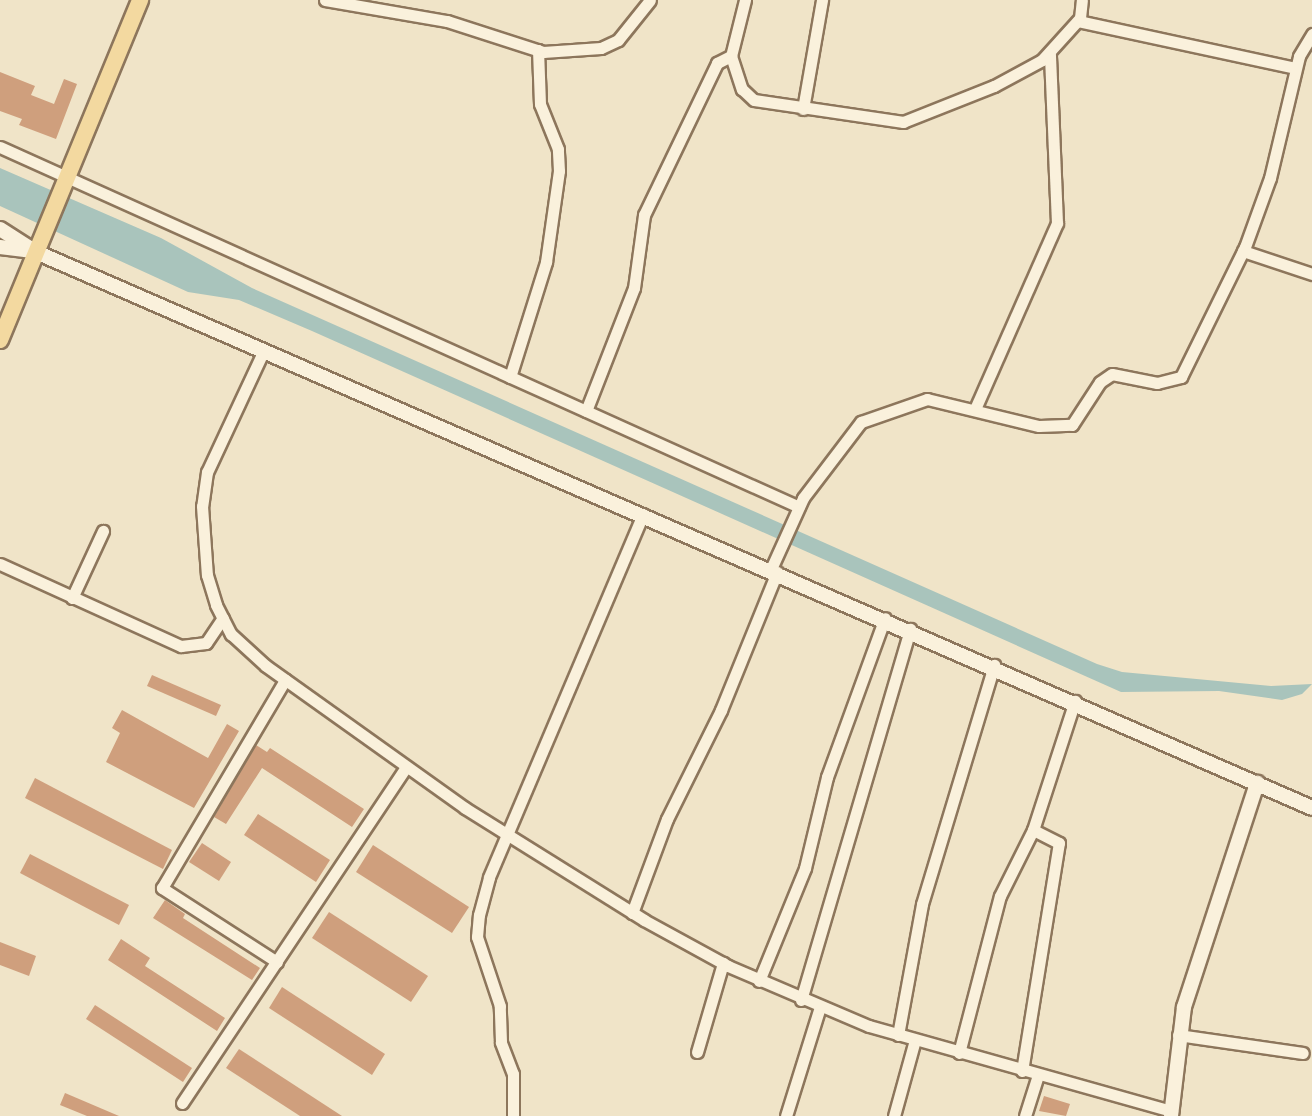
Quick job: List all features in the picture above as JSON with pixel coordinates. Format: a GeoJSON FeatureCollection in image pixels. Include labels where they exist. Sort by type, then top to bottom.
{"type":"FeatureCollection","features":[{"type":"Feature","properties":{"kind":"main road"},"geometry":{"type":"LineString","coordinates":[[0,340],[140,0]]}},
{"type":"Feature","properties":{"kind":"main road"},"geometry":{"type":"LineString","coordinates":[[0,229],[36,252],[994,665],[1312,808]]}},
{"type":"Feature","properties":{"kind":"main road"},"geometry":{"type":"LineString","coordinates":[[0,247],[36,252]]}},
{"type":"Feature","properties":{"kind":"main road"},"geometry":{"type":"LineString","coordinates":[[1172,1113],[1178,1035],[1202,945],[1257,783]]}},
{"type":"Feature","properties":{"kind":"street"},"geometry":{"type":"LineString","coordinates":[[325,0],[447,21],[538,50],[601,48],[618,40],[650,0]]}},
{"type":"Feature","properties":{"kind":"street"},"geometry":{"type":"LineString","coordinates":[[745,0],[731,56],[742,89],[754,100],[903,122],[994,86],[1050,53],[1078,21],[1084,1]]}},
{"type":"Feature","properties":{"kind":"street"},"geometry":{"type":"LineString","coordinates":[[803,109],[822,0]]}},
{"type":"Feature","properties":{"kind":"street"},"geometry":{"type":"LineString","coordinates":[[1078,21],[1295,68]]}},
{"type":"Feature","properties":{"kind":"street"},"geometry":{"type":"LineString","coordinates":[[632,913],[667,819],[721,710],[799,507],[861,422],[927,399],[1039,426],[1072,425],[1100,382],[1112,374],[1157,383],[1181,377],[1243,251],[1270,178],[1295,68],[1312,34]]}},
{"type":"Feature","properties":{"kind":"street"},"geometry":{"type":"LineString","coordinates":[[510,377],[546,262],[559,171],[558,149],[540,104],[538,50]]}},
{"type":"Feature","properties":{"kind":"street"},"geometry":{"type":"LineString","coordinates":[[975,409],[1057,223],[1050,53]]}},
{"type":"Feature","properties":{"kind":"street"},"geometry":{"type":"LineString","coordinates":[[586,411],[634,288],[644,215],[717,63],[731,56]]}},
{"type":"Feature","properties":{"kind":"street"},"geometry":{"type":"LineString","coordinates":[[0,147],[799,507]]}},
{"type":"Feature","properties":{"kind":"street"},"geometry":{"type":"LineString","coordinates":[[1243,251],[1312,274]]}},
{"type":"Feature","properties":{"kind":"street"},"geometry":{"type":"LineString","coordinates":[[264,350],[202,485],[207,575],[231,634],[285,680],[508,835],[632,913],[759,981],[801,1000],[898,1035],[1172,1113]]}},
{"type":"Feature","properties":{"kind":"street"},"geometry":{"type":"LineString","coordinates":[[513,1116],[517,1103],[501,1042],[500,1006],[477,937],[489,877],[643,514]]}},
{"type":"Feature","properties":{"kind":"street"},"geometry":{"type":"LineString","coordinates":[[72,598],[103,531]]}},
{"type":"Feature","properties":{"kind":"street"},"geometry":{"type":"LineString","coordinates":[[0,564],[181,646],[206,643],[223,618]]}},
{"type":"Feature","properties":{"kind":"street"},"geometry":{"type":"LineString","coordinates":[[759,981],[805,868],[827,777],[885,618]]}},
{"type":"Feature","properties":{"kind":"street"},"geometry":{"type":"LineString","coordinates":[[801,1000],[910,629]]}},
{"type":"Feature","properties":{"kind":"street"},"geometry":{"type":"LineString","coordinates":[[898,1035],[922,904],[994,665]]}},
{"type":"Feature","properties":{"kind":"street"},"geometry":{"type":"LineString","coordinates":[[277,962],[162,888],[285,680]]}},
{"type":"Feature","properties":{"kind":"street"},"geometry":{"type":"LineString","coordinates":[[959,1053],[1000,896],[1033,830],[1075,701]]}},
{"type":"Feature","properties":{"kind":"street"},"geometry":{"type":"LineString","coordinates":[[182,1103],[406,767]]}},
{"type":"Feature","properties":{"kind":"street"},"geometry":{"type":"LineString","coordinates":[[1022,1071],[1059,843],[1033,830]]}},
{"type":"Feature","properties":{"kind":"street"},"geometry":{"type":"LineString","coordinates":[[697,1052],[723,963]]}},
{"type":"Feature","properties":{"kind":"street"},"geometry":{"type":"LineString","coordinates":[[786,1116],[820,1007]]}},
{"type":"Feature","properties":{"kind":"street"},"geometry":{"type":"LineString","coordinates":[[1178,1035],[1303,1053]]}},
{"type":"Feature","properties":{"kind":"street"},"geometry":{"type":"LineString","coordinates":[[894,1116],[915,1040]]}},
{"type":"Feature","properties":{"kind":"street"},"geometry":{"type":"LineString","coordinates":[[1025,1116],[1038,1075]]}},
{"type":"Feature","properties":{"kind":"water"},"geometry":{"type":"Polygon","coordinates":[[[0,168],[161,238],[252,288],[1097,664],[1122,672],[1271,686],[1312,684],[1302,694],[1282,700],[1219,691],[1121,692],[312,331],[239,300],[188,292],[0,206],[0,168]]]}},
{"type":"Feature","properties":{"kind":"building"},"geometry":{"type":"Polygon","coordinates":[[[0,72],[35,86],[31,95],[54,104],[64,79],[77,84],[56,139],[19,125],[22,119],[0,111],[0,72]]]}},
{"type":"Feature","properties":{"kind":"building"},"geometry":{"type":"Polygon","coordinates":[[[152,675],[221,705],[216,716],[147,686],[152,675]]]}},
{"type":"Feature","properties":{"kind":"building"},"geometry":{"type":"Polygon","coordinates":[[[122,710],[208,758],[227,724],[239,731],[194,808],[106,762],[120,733],[112,728],[122,710]]]}},
{"type":"Feature","properties":{"kind":"building"},"geometry":{"type":"Polygon","coordinates":[[[256,745],[267,752],[270,748],[364,809],[352,827],[262,768],[226,824],[214,817],[256,745]]]}},
{"type":"Feature","properties":{"kind":"building"},"geometry":{"type":"Polygon","coordinates":[[[35,778],[172,850],[163,869],[25,798],[35,778]]]}},
{"type":"Feature","properties":{"kind":"building"},"geometry":{"type":"Polygon","coordinates":[[[258,814],[330,860],[316,882],[244,835],[258,814]]]}},
{"type":"Feature","properties":{"kind":"building"},"geometry":{"type":"Polygon","coordinates":[[[202,843],[231,862],[219,881],[189,862],[202,843]]]}},
{"type":"Feature","properties":{"kind":"building"},"geometry":{"type":"Polygon","coordinates":[[[373,845],[469,907],[452,933],[356,872],[373,845]]]}},
{"type":"Feature","properties":{"kind":"building"},"geometry":{"type":"Polygon","coordinates":[[[30,854],[129,905],[119,925],[20,873],[30,854]]]}},
{"type":"Feature","properties":{"kind":"building"},"geometry":{"type":"Polygon","coordinates":[[[165,900],[185,914],[183,918],[260,968],[252,980],[153,918],[165,900]]]}},
{"type":"Feature","properties":{"kind":"building"},"geometry":{"type":"Polygon","coordinates":[[[329,912],[428,976],[411,1002],[312,938],[329,912]]]}},
{"type":"Feature","properties":{"kind":"building"},"geometry":{"type":"Polygon","coordinates":[[[121,939],[150,958],[145,966],[225,1018],[217,1031],[108,960],[121,939]]]}},
{"type":"Feature","properties":{"kind":"building"},"geometry":{"type":"Polygon","coordinates":[[[0,942],[36,956],[29,976],[0,965],[0,942]]]}},
{"type":"Feature","properties":{"kind":"building"},"geometry":{"type":"Polygon","coordinates":[[[282,987],[385,1054],[372,1075],[269,1008],[282,987]]]}},
{"type":"Feature","properties":{"kind":"building"},"geometry":{"type":"Polygon","coordinates":[[[95,1005],[192,1068],[183,1082],[86,1019],[95,1005]]]}},
{"type":"Feature","properties":{"kind":"building"},"geometry":{"type":"Polygon","coordinates":[[[239,1049],[342,1116],[300,1116],[226,1068],[239,1049]]]}},
{"type":"Feature","properties":{"kind":"building"},"geometry":{"type":"Polygon","coordinates":[[[65,1093],[119,1116],[87,1116],[60,1105],[65,1093]]]}},
{"type":"Feature","properties":{"kind":"building"},"geometry":{"type":"Polygon","coordinates":[[[1044,1096],[1070,1104],[1066,1116],[1039,1111],[1044,1096]]]}}]}
